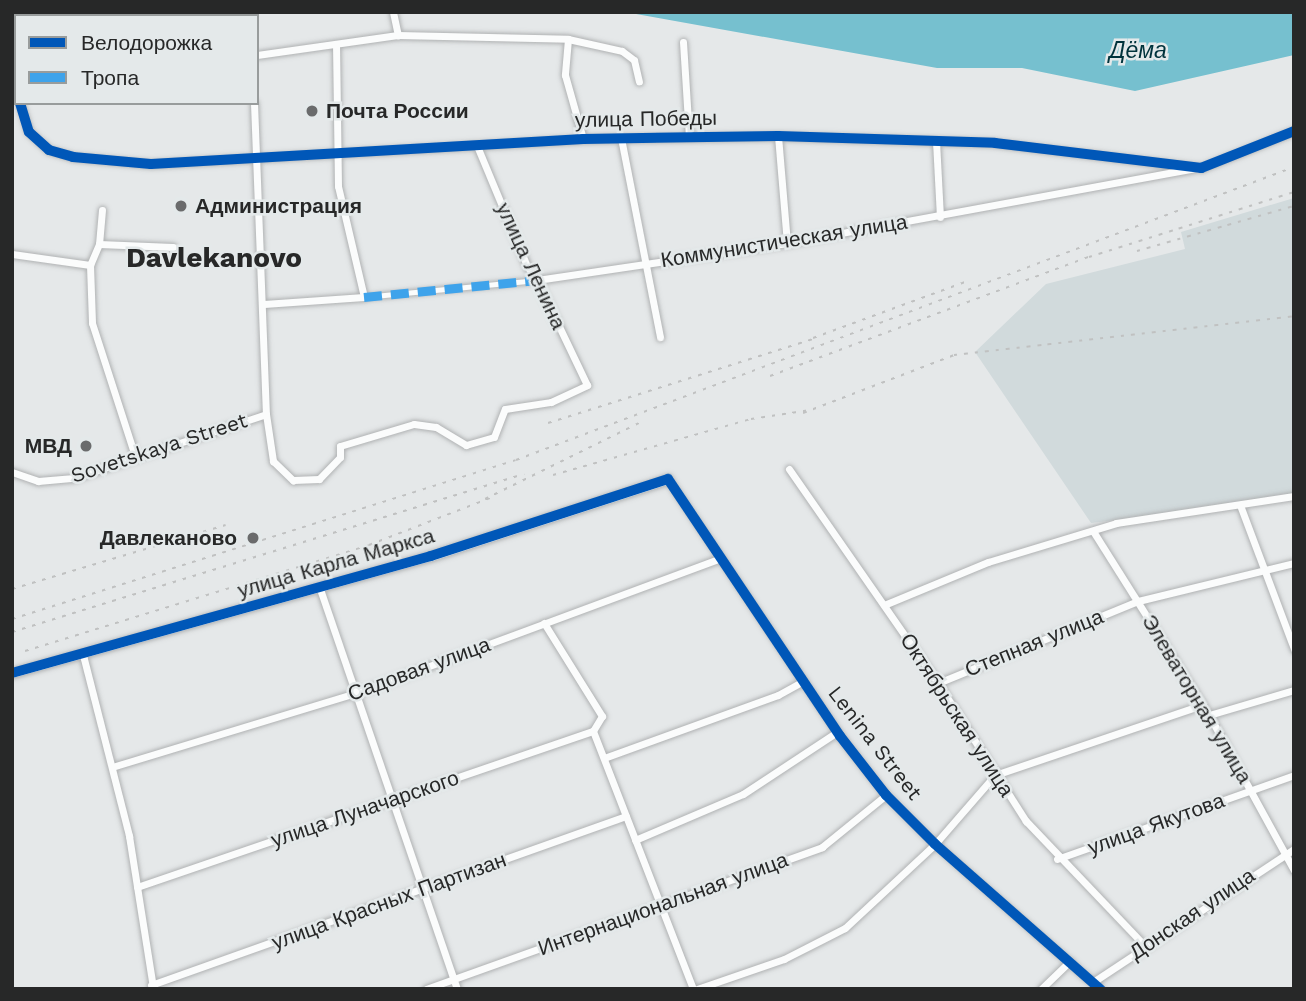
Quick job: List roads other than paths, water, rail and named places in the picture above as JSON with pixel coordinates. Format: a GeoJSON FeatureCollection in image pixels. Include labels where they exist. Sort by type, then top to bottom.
{"type":"FeatureCollection","features":[{"type":"Feature","properties":{"kind":"street"},"geometry":{"type":"LineString","coordinates":[[393,12],[398,35]]}},
{"type":"Feature","properties":{"kind":"street"},"geometry":{"type":"LineString","coordinates":[[259,55],[336,47],[398,35],[568,39],[622,51],[634,60],[639,81]]}},
{"type":"Feature","properties":{"kind":"street"},"geometry":{"type":"LineString","coordinates":[[568,39],[565,75],[583,139]]}},
{"type":"Feature","properties":{"kind":"street"},"geometry":{"type":"LineString","coordinates":[[683,42],[689,137]]}},
{"type":"Feature","properties":{"kind":"street"},"geometry":{"type":"LineString","coordinates":[[264,303],[364,297],[338,186],[336,47]]}},
{"type":"Feature","properties":{"kind":"street","name":"улица Победы"},"geometry":{"type":"LineString","coordinates":[[21,105],[29,132],[49,150],[73,157],[151,164],[583,139],[778,136],[995,143],[1201,168],[1294,131]]}},
{"type":"Feature","properties":{"kind":"street","name":"Sovetskaya Street"},"geometry":{"type":"LineString","coordinates":[[254,105],[264,303],[265,414],[273,461],[293,480],[308,483],[326,474],[340,457],[340,446],[414,424],[436,428],[466,445],[494,437],[505,408],[551,402],[587,385]]}},
{"type":"Feature","properties":{"kind":"street"},"geometry":{"type":"LineString","coordinates":[[778,136],[787,243]]}},
{"type":"Feature","properties":{"kind":"street"},"geometry":{"type":"LineString","coordinates":[[621,138],[649,261],[660,337]]}},
{"type":"Feature","properties":{"kind":"street"},"geometry":{"type":"LineString","coordinates":[[936,141],[940,218]]}},
{"type":"Feature","properties":{"kind":"street","name":"улица Ленина"},"geometry":{"type":"LineString","coordinates":[[477,146],[527,266],[537,279],[587,385]]}},
{"type":"Feature","properties":{"kind":"street"},"geometry":{"type":"LineString","coordinates":[[1158,163],[1159,176]]}},
{"type":"Feature","properties":{"kind":"street","name":"Коммунистическая улица"},"geometry":{"type":"LineString","coordinates":[[364,297],[537,279],[787,243],[940,218],[1201,168]]}},
{"type":"Feature","properties":{"kind":"street"},"geometry":{"type":"LineString","coordinates":[[102,210],[99,244],[90,265],[92,323],[135,456]]}},
{"type":"Feature","properties":{"kind":"street"},"geometry":{"type":"LineString","coordinates":[[99,244],[173,247]]}},
{"type":"Feature","properties":{"kind":"street"},"geometry":{"type":"LineString","coordinates":[[12,254],[90,265]]}},
{"type":"Feature","properties":{"kind":"street","name":"Sovetskaya Street"},"geometry":{"type":"LineString","coordinates":[[12,472],[54,482],[265,414]]}},
{"type":"Feature","properties":{"kind":"street","name":"Октябрьская улица"},"geometry":{"type":"LineString","coordinates":[[789,469],[938,682],[995,775],[1058,859],[1144,945]]}},
{"type":"Feature","properties":{"kind":"street","name":"Lenina Street"},"geometry":{"type":"LineString","coordinates":[[668,479],[837,732],[886,795],[934,844],[1100,989]]}},
{"type":"Feature","properties":{"kind":"street","name":"улица Карла Маркса"},"geometry":{"type":"LineString","coordinates":[[12,673],[320,589],[668,479]]}},
{"type":"Feature","properties":{"kind":"street"},"geometry":{"type":"LineString","coordinates":[[884,605],[988,562],[1116,523],[1294,496]]}},
{"type":"Feature","properties":{"kind":"street"},"geometry":{"type":"LineString","coordinates":[[1240,505],[1294,649]]}},
{"type":"Feature","properties":{"kind":"street","name":"Элеваторная улица"},"geometry":{"type":"LineString","coordinates":[[1093,531],[1209,716],[1294,870]]}},
{"type":"Feature","properties":{"kind":"street","name":"Садовая улица"},"geometry":{"type":"LineString","coordinates":[[112,767],[359,692],[721,558]]}},
{"type":"Feature","properties":{"kind":"street","name":"Степная улица"},"geometry":{"type":"LineString","coordinates":[[938,682],[1138,601],[1294,563]]}},
{"type":"Feature","properties":{"kind":"street"},"geometry":{"type":"LineString","coordinates":[[320,589],[359,692],[392,800],[457,989]]}},
{"type":"Feature","properties":{"kind":"street"},"geometry":{"type":"LineString","coordinates":[[544,623],[602,716],[593,731],[695,989],[784,959],[845,928],[934,844],[995,775],[1202,705]]}},
{"type":"Feature","properties":{"kind":"street"},"geometry":{"type":"LineString","coordinates":[[83,655],[112,767],[137,887],[152,987]]}},
{"type":"Feature","properties":{"kind":"street"},"geometry":{"type":"LineString","coordinates":[[604,758],[778,695],[803,681]]}},
{"type":"Feature","properties":{"kind":"street"},"geometry":{"type":"LineString","coordinates":[[1209,716],[1294,690]]}},
{"type":"Feature","properties":{"kind":"street","name":"улица Луначарского"},"geometry":{"type":"LineString","coordinates":[[137,887],[593,731]]}},
{"type":"Feature","properties":{"kind":"street"},"geometry":{"type":"LineString","coordinates":[[635,840],[743,794],[837,732]]}},
{"type":"Feature","properties":{"kind":"street","name":"улица Якутова"},"geometry":{"type":"LineString","coordinates":[[1058,859],[1294,775]]}},
{"type":"Feature","properties":{"kind":"street","name":"Интернациональная улица"},"geometry":{"type":"LineString","coordinates":[[425,989],[821,847],[886,795]]}},
{"type":"Feature","properties":{"kind":"street","name":"улица Красных Партизан"},"geometry":{"type":"LineString","coordinates":[[152,987],[626,816]]}},
{"type":"Feature","properties":{"kind":"street","name":"Донская улица"},"geometry":{"type":"LineString","coordinates":[[1093,982],[1144,945],[1294,849]]}},
{"type":"Feature","properties":{"kind":"street"},"geometry":{"type":"LineString","coordinates":[[1041,989],[1070,961]]}},
{"type":"Feature","properties":{"kind":"water","name":"Дёма"},"geometry":{"type":"Polygon","coordinates":[[[625,12],[1294,12],[1294,55],[1135,91],[1022,68],[937,68],[625,12]]]}},
{"type":"Feature","properties":{"kind":"railway"},"geometry":{"type":"LineString","coordinates":[[12,619],[516,460],[1294,167]]}},
{"type":"Feature","properties":{"kind":"railway"},"geometry":{"type":"LineString","coordinates":[[770,376],[1089,257],[1294,192]]}},
{"type":"Feature","properties":{"kind":"railway"},"geometry":{"type":"LineString","coordinates":[[1137,251],[1294,206]]}},
{"type":"Feature","properties":{"kind":"railway"},"geometry":{"type":"LineString","coordinates":[[813,338],[965,282]]}},
{"type":"Feature","properties":{"kind":"railway"},"geometry":{"type":"LineString","coordinates":[[803,413],[954,355],[1294,316]]}},
{"type":"Feature","properties":{"kind":"railway"},"geometry":{"type":"LineString","coordinates":[[548,423],[813,339]]}},
{"type":"Feature","properties":{"kind":"railway"},"geometry":{"type":"LineString","coordinates":[[553,475],[751,419],[810,410]]}},
{"type":"Feature","properties":{"kind":"railway"},"geometry":{"type":"LineString","coordinates":[[485,499],[639,423]]}},
{"type":"Feature","properties":{"kind":"railway"},"geometry":{"type":"LineString","coordinates":[[12,632],[524,474]]}},
{"type":"Feature","properties":{"kind":"railway"},"geometry":{"type":"LineString","coordinates":[[25,651],[369,545],[493,497]]}},
{"type":"Feature","properties":{"kind":"railway"},"geometry":{"type":"LineString","coordinates":[[12,589],[226,525]]}},
{"type":"Feature","properties":{"kind":"place","name":"Почта России"},"geometry":{"type":"Point","coordinates":[312,111]}},
{"type":"Feature","properties":{"kind":"place","name":"Администрация"},"geometry":{"type":"Point","coordinates":[181,206]}},
{"type":"Feature","properties":{"kind":"place","name":"МВД"},"geometry":{"type":"Point","coordinates":[86,446]}},
{"type":"Feature","properties":{"kind":"place","name":"Давлеканово"},"geometry":{"type":"Point","coordinates":[253,538]}},
{"type":"Feature","properties":{"kind":"district","name":"Davlekanovo"},"geometry":{"type":"Point","coordinates":[214,258]}}]}
